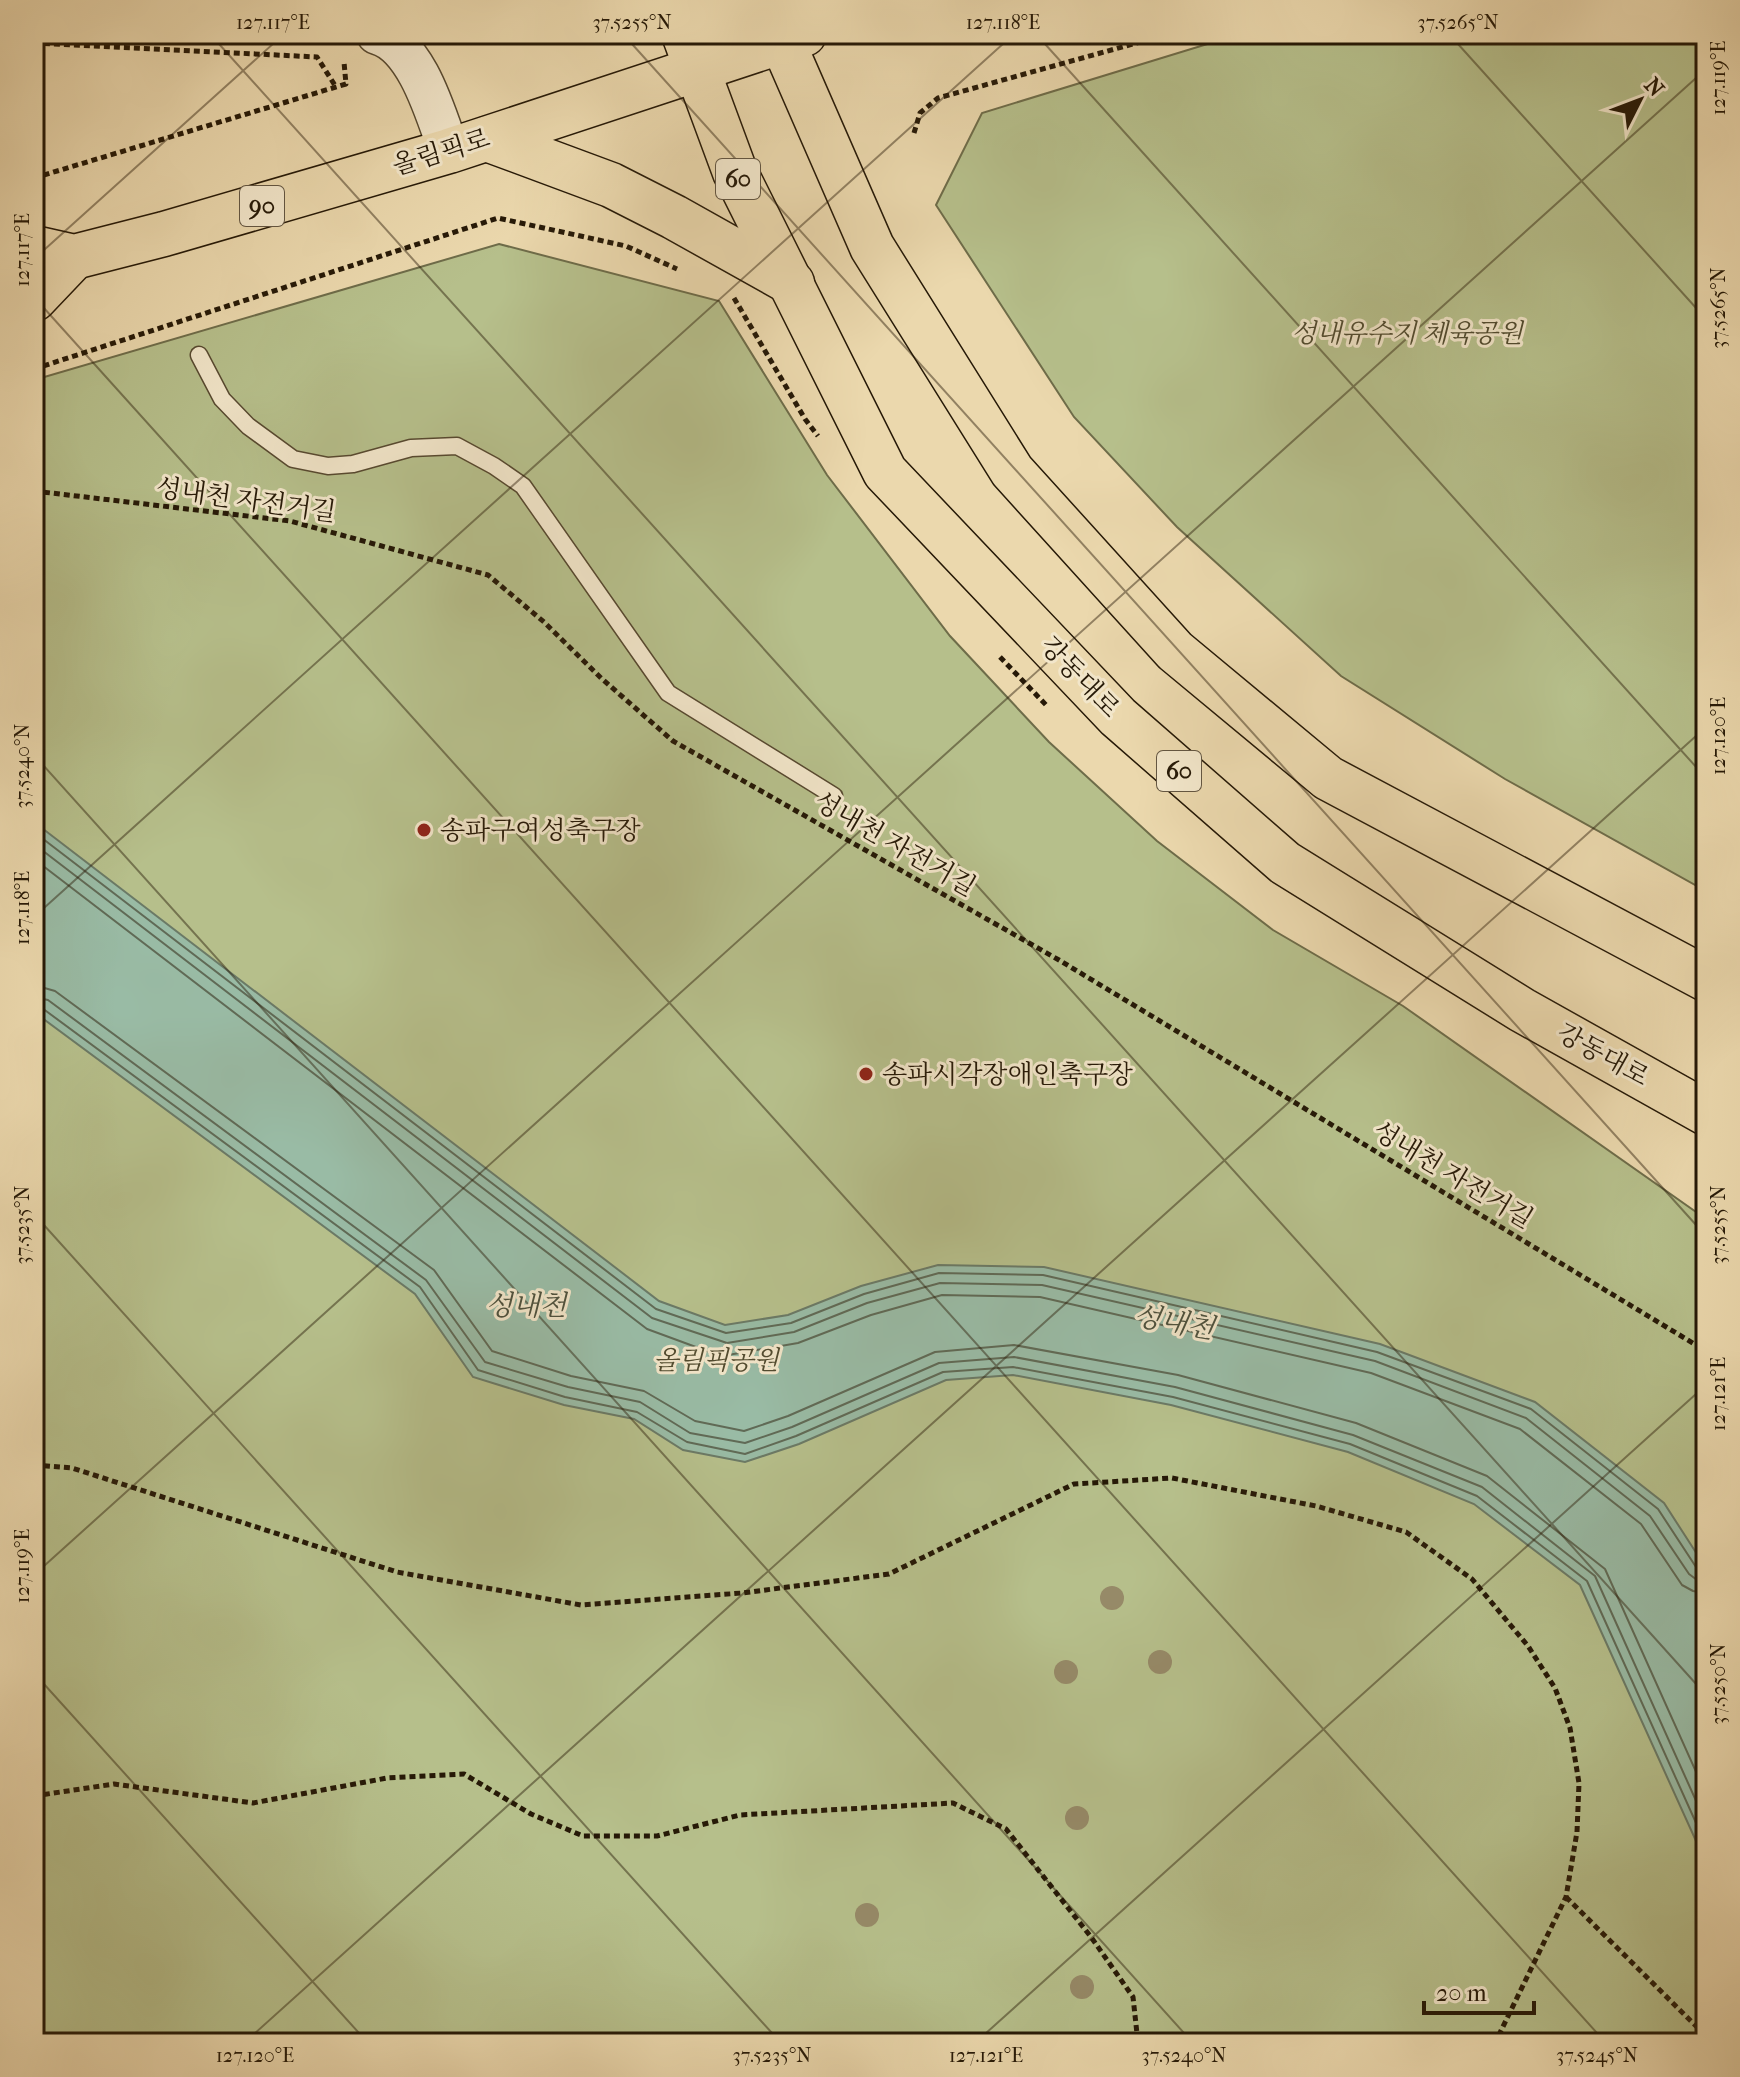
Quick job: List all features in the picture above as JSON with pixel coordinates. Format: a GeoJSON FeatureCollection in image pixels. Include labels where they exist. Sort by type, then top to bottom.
{"type":"FeatureCollection","features":[{"type":"Feature","properties":{"kind":"main road","name":"올림픽로"},"geometry":{"type":"LineString","coordinates":[[34,299],[54,252],[164,234],[468,145],[690,52],[788,36]]}},
{"type":"Feature","properties":{"kind":"main road"},"geometry":{"type":"LineString","coordinates":[[788,36],[872,247],[1012,471],[1175,651],[1328,778],[1706,979]]}},
{"type":"Feature","properties":{"kind":"main road","name":"강동대로"},"geometry":{"type":"LineString","coordinates":[[690,52],[735,172],[885,472],[1118,717],[1285,863],[1522,1010],[1706,1113]]}},
{"type":"Feature","properties":{"kind":"main road"},"geometry":{"type":"LineString","coordinates":[[468,145],[611,185],[792,283]]}},
{"type":"Feature","properties":{"kind":"street"},"geometry":{"type":"LineString","coordinates":[[377,34],[392,38],[468,145]]}},
{"type":"Feature","properties":{"kind":"lane"},"geometry":{"type":"LineString","coordinates":[[199,355],[222,399],[248,426],[293,459],[328,466],[353,464],[411,448],[457,446],[523,486],[668,693],[834,796]]}},
{"type":"Feature","properties":{"kind":"path"},"geometry":{"type":"LineString","coordinates":[[914,133],[920,113],[938,98],[1169,34]]}},
{"type":"Feature","properties":{"kind":"path"},"geometry":{"type":"LineString","coordinates":[[34,43],[317,57],[336,87]]}},
{"type":"Feature","properties":{"kind":"path"},"geometry":{"type":"LineString","coordinates":[[34,178],[346,84],[344,62]]}},
{"type":"Feature","properties":{"kind":"path"},"geometry":{"type":"LineString","coordinates":[[34,369],[498,218],[626,246]]}},
{"type":"Feature","properties":{"kind":"path","name":"성내천 자전거길"},"geometry":{"type":"LineString","coordinates":[[34,491],[290,521],[488,575],[544,622],[601,678],[673,741],[1059,960],[1706,1351]]}},
{"type":"Feature","properties":{"kind":"path"},"geometry":{"type":"LineString","coordinates":[[34,1465],[72,1468],[397,1572],[581,1605],[742,1593],[889,1574],[1074,1484],[1172,1478],[1316,1506],[1406,1532],[1472,1579],[1528,1646],[1555,1688],[1570,1728],[1579,1783],[1577,1832],[1566,1897],[1495,2043]]}},
{"type":"Feature","properties":{"kind":"path"},"geometry":{"type":"LineString","coordinates":[[34,1796],[114,1784],[253,1803],[387,1778],[464,1774],[531,1814],[583,1836],[657,1836],[740,1815],[953,1803],[1006,1829],[1091,1937],[1133,1997],[1138,2043]]}},
{"type":"Feature","properties":{"kind":"path"},"geometry":{"type":"LineString","coordinates":[[1566,1897],[1706,2036]]}},
{"type":"Feature","properties":{"kind":"green space","name":"성내유수지 체육공원"},"geometry":{"type":"Polygon","coordinates":[[[1240,34],[1706,34],[1706,891],[1505,779],[1341,676],[1177,527],[1074,417],[936,205],[982,113],[1240,34]]]}},
{"type":"Feature","properties":{"kind":"green space","name":"올림픽공원"},"geometry":{"type":"Polygon","coordinates":[[[499,244],[719,301],[827,475],[950,636],[1049,742],[1157,841],[1273,930],[1403,1006],[1706,1219],[1706,2043],[34,2043],[34,380],[499,244]]]}},
{"type":"Feature","properties":{"kind":"water","name":"성내천"},"geometry":{"type":"Polygon","coordinates":[[[34,822],[659,1301],[725,1325],[788,1315],[861,1286],[938,1265],[1044,1267],[1380,1344],[1535,1402],[1664,1503],[1706,1568],[1706,1863],[1580,1585],[1474,1504],[1348,1452],[1171,1405],[1013,1375],[946,1380],[799,1444],[745,1462],[683,1450],[634,1419],[564,1405],[473,1377],[415,1294],[34,1012],[34,822]]]}},
{"type":"Feature","properties":{"kind":"place","name":"송파구여성축구장"},"geometry":{"type":"Point","coordinates":[424,830]}},
{"type":"Feature","properties":{"kind":"place","name":"송파시각장애인축구장"},"geometry":{"type":"Point","coordinates":[866,1074]}}]}
